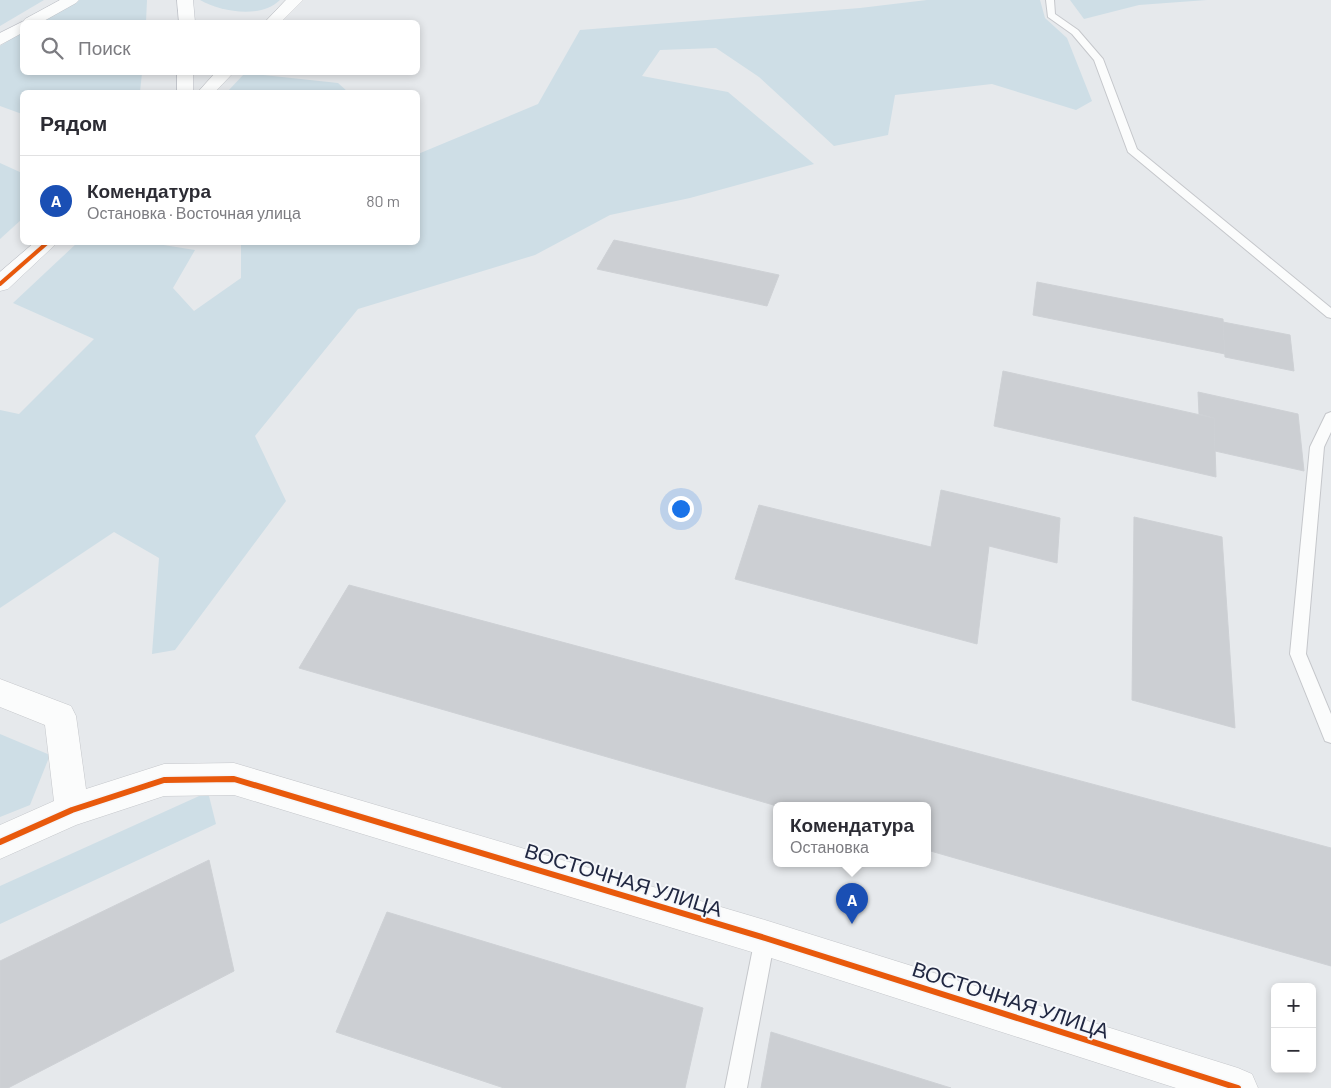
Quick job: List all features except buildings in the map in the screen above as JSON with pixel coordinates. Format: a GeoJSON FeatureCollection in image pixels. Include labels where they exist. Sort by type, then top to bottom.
{"type":"FeatureCollection","features":[{"type":"Feature","properties":{"kind":"street"},"geometry":{"type":"LineString","coordinates":[[35,20],[71,0]]}},
{"type":"Feature","properties":{"kind":"street"},"geometry":{"type":"LineString","coordinates":[[185,0],[187,20]]}},
{"type":"Feature","properties":{"kind":"street"},"geometry":{"type":"LineString","coordinates":[[275,20],[295,0]]}},
{"type":"Feature","properties":{"kind":"street"},"geometry":{"type":"LineString","coordinates":[[0,40],[20,28]]}},
{"type":"Feature","properties":{"kind":"street"},"geometry":{"type":"LineString","coordinates":[[185,75],[185,90]]}},
{"type":"Feature","properties":{"kind":"street"},"geometry":{"type":"LineString","coordinates":[[208,90],[223,75]]}},
{"type":"Feature","properties":{"kind":"street"},"geometry":{"type":"LineString","coordinates":[[0,284],[45,245]]}},
{"type":"Feature","properties":{"kind":"street"},"geometry":{"type":"LineString","coordinates":[[0,693],[60,716],[72,810]]}},
{"type":"Feature","properties":{"kind":"street","name":"ВОСТОЧНАЯ УЛИЦА"},"geometry":{"type":"LineString","coordinates":[[0,842],[72,810],[164,780],[234,779],[765,938],[1238,1088]]}},
{"type":"Feature","properties":{"kind":"lane"},"geometry":{"type":"LineString","coordinates":[[1050,0],[1051,14],[1075,32],[1098,59],[1132,150],[1331,314]]}},
{"type":"Feature","properties":{"kind":"lane"},"geometry":{"type":"LineString","coordinates":[[1331,417],[1317,447],[1298,654],[1331,735]]}},
{"type":"Feature","properties":{"kind":"lane"},"geometry":{"type":"LineString","coordinates":[[736,1088],[765,938]]}},
{"type":"Feature","properties":{"kind":"shaded area"},"geometry":{"type":"Polygon","coordinates":[[[0,0],[44,0],[0,26],[0,0]]]}},
{"type":"Feature","properties":{"kind":"shaded area"},"geometry":{"type":"Polygon","coordinates":[[[76,0],[147,0],[146,20],[42,20],[76,0]]]}},
{"type":"Feature","properties":{"kind":"shaded area"},"geometry":{"type":"Polygon","coordinates":[[[200,0],[280,0],[262,10],[241,12],[219,8],[200,0]]]}},
{"type":"Feature","properties":{"kind":"shaded area"},"geometry":{"type":"Polygon","coordinates":[[[927,0],[1040,0],[1045,18],[1067,38],[1092,101],[1076,110],[992,84],[895,95],[888,135],[834,146],[759,77],[716,48],[660,50],[642,76],[728,92],[814,164],[690,198],[610,215],[535,255],[358,309],[255,436],[286,501],[175,650],[152,654],[159,558],[114,532],[0,608],[0,410],[19,414],[94,339],[13,303],[75,245],[164,245],[195,250],[173,288],[194,311],[241,278],[241,245],[420,245],[420,153],[538,104],[580,30],[860,8],[927,0]]]}},
{"type":"Feature","properties":{"kind":"shaded area"},"geometry":{"type":"Polygon","coordinates":[[[1070,0],[1207,0],[1139,5],[1084,19],[1070,0]]]}},
{"type":"Feature","properties":{"kind":"shaded area"},"geometry":{"type":"Polygon","coordinates":[[[20,33],[20,75],[142,75],[140,90],[20,90],[20,113],[0,106],[0,46],[20,33]]]}},
{"type":"Feature","properties":{"kind":"shaded area"},"geometry":{"type":"Polygon","coordinates":[[[243,75],[264,75],[338,83],[346,90],[229,90],[243,75]]]}},
{"type":"Feature","properties":{"kind":"shaded area"},"geometry":{"type":"Polygon","coordinates":[[[0,163],[20,172],[20,221],[0,239],[0,163]]]}},
{"type":"Feature","properties":{"kind":"shaded area"},"geometry":{"type":"Polygon","coordinates":[[[0,734],[50,755],[30,805],[0,817],[0,734]]]}},
{"type":"Feature","properties":{"kind":"shaded area"},"geometry":{"type":"Polygon","coordinates":[[[208,792],[216,824],[0,924],[0,886],[208,792]]]}},
{"type":"Feature","properties":{"kind":"cycle path"},"geometry":{"type":"LineString","coordinates":[[0,284],[45,245]]}},
{"type":"Feature","properties":{"kind":"cycle path"},"geometry":{"type":"LineString","coordinates":[[0,842],[72,810],[164,780],[234,779],[765,938],[1238,1088]]}},
{"type":"Feature","properties":{"kind":"place","name":"Комендатура"},"geometry":{"type":"Point","coordinates":[852,924]}}]}
